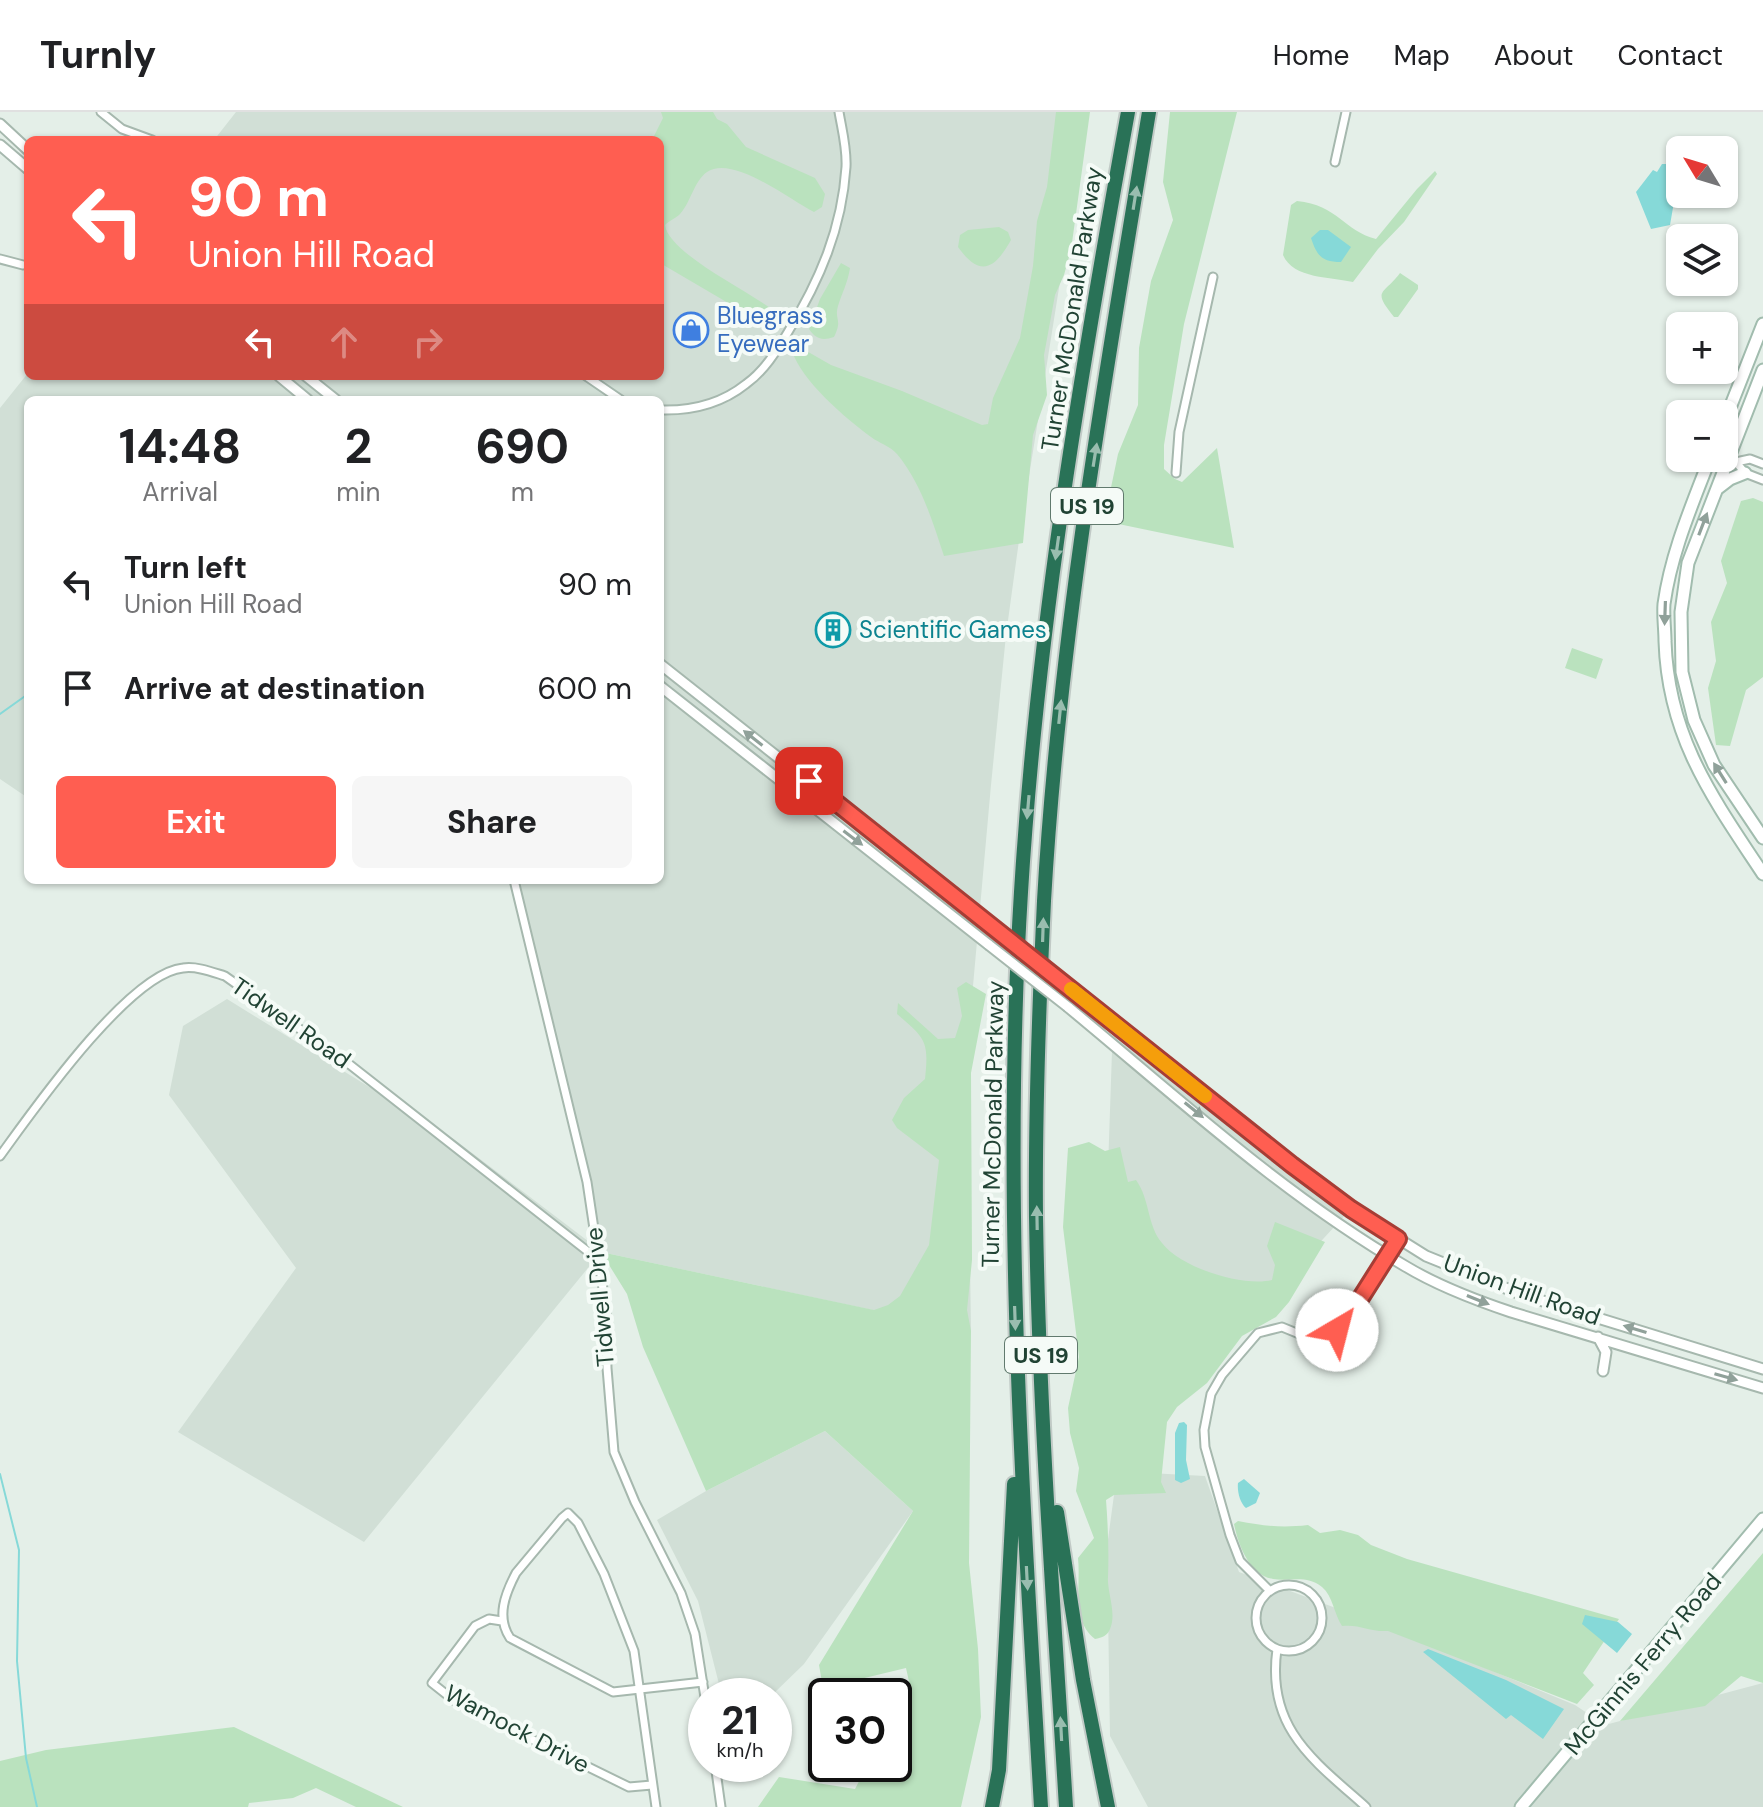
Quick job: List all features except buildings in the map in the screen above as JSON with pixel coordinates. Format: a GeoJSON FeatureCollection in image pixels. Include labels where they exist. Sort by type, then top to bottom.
{"type":"FeatureCollection","features":[{"type":"Feature","properties":{"kind":"highway","name":"Turner McDonald Parkway"},"geometry":{"type":"LineString","coordinates":[[1041,1807],[1017,1416],[1012,1227],[1013,1098],[1021,892],[1043,653],[1059,531],[1128,112]]}},
{"type":"Feature","properties":{"kind":"highway","name":"Turner McDonald Parkway"},"geometry":{"type":"LineString","coordinates":[[1066,1807],[1044,1430],[1036,1164],[1047,859],[1074,596],[1149,112]]}},
{"type":"Feature","properties":{"kind":"highway"},"geometry":{"type":"LineString","coordinates":[[992,1807],[999,1770],[1017,1416]]}},
{"type":"Feature","properties":{"kind":"highway"},"geometry":{"type":"LineString","coordinates":[[1044,1430],[1083,1680],[1108,1807]]}},
{"type":"Feature","properties":{"kind":"main road"},"geometry":{"type":"LineString","coordinates":[[1733,400],[1763,324]]}},
{"type":"Feature","properties":{"kind":"main road"},"geometry":{"type":"LineString","coordinates":[[1738,436],[1763,370]]}},
{"type":"Feature","properties":{"kind":"main road"},"geometry":{"type":"LineString","coordinates":[[1705,472],[1672,568],[1664,606],[1666,666],[1677,719],[1704,783],[1763,874]]}},
{"type":"Feature","properties":{"kind":"main road"},"geometry":{"type":"LineString","coordinates":[[1724,472],[1688,563],[1681,612],[1682,672],[1694,720],[1714,765],[1763,838]]}},
{"type":"Feature","properties":{"kind":"main road"},"geometry":{"type":"LineString","coordinates":[[1717,489],[1745,473]]}},
{"type":"Feature","properties":{"kind":"main road","name":"McGinnis Ferry Road"},"geometry":{"type":"LineString","coordinates":[[1521,1807],[1763,1519]]}},
{"type":"Feature","properties":{"kind":"street"},"geometry":{"type":"LineString","coordinates":[[101,112],[122,129],[141,136]]}},
{"type":"Feature","properties":{"kind":"street"},"geometry":{"type":"LineString","coordinates":[[664,410],[702,406],[740,389],[770,361],[798,316],[825,265],[839,218],[846,165],[839,112]]}},
{"type":"Feature","properties":{"kind":"street"},"geometry":{"type":"LineString","coordinates":[[1335,162],[1346,112]]}},
{"type":"Feature","properties":{"kind":"street"},"geometry":{"type":"LineString","coordinates":[[0,124],[24,146]]}},
{"type":"Feature","properties":{"kind":"street"},"geometry":{"type":"LineString","coordinates":[[0,145],[24,166]]}},
{"type":"Feature","properties":{"kind":"street"},"geometry":{"type":"LineString","coordinates":[[0,259],[23,265]]}},
{"type":"Feature","properties":{"kind":"street"},"geometry":{"type":"LineString","coordinates":[[1176,473],[1179,432],[1213,277]]}},
{"type":"Feature","properties":{"kind":"street"},"geometry":{"type":"LineString","coordinates":[[284,380],[303,396]]}},
{"type":"Feature","properties":{"kind":"street"},"geometry":{"type":"LineString","coordinates":[[311,380],[331,396]]}},
{"type":"Feature","properties":{"kind":"street"},"geometry":{"type":"LineString","coordinates":[[592,380],[615,396]]}},
{"type":"Feature","properties":{"kind":"street"},"geometry":{"type":"LineString","coordinates":[[1738,460],[1750,459],[1763,464]]}},
{"type":"Feature","properties":{"kind":"street"},"geometry":{"type":"LineString","coordinates":[[1738,467],[1763,480]]}},
{"type":"Feature","properties":{"kind":"street","name":"Union Hill Road"},"geometry":{"type":"LineString","coordinates":[[664,667],[1351,1209],[1426,1256],[1520,1294],[1763,1369]]}},
{"type":"Feature","properties":{"kind":"street","name":"Union Hill Road"},"geometry":{"type":"LineString","coordinates":[[664,689],[1348,1232],[1407,1268],[1475,1299],[1763,1388]]}},
{"type":"Feature","properties":{"kind":"street","name":"Tidwell Drive"},"geometry":{"type":"LineString","coordinates":[[515,884],[587,1182],[606,1309],[614,1452],[635,1502],[681,1593],[695,1634],[702,1678]]}},
{"type":"Feature","properties":{"kind":"street","name":"Tidwell Road"},"geometry":{"type":"LineString","coordinates":[[0,1156],[82,1049],[137,992],[180,968],[202,970],[225,976],[349,1064],[600,1261]]}},
{"type":"Feature","properties":{"kind":"street"},"geometry":{"type":"LineString","coordinates":[[1270,1591],[1240,1561],[1230,1535],[1205,1447],[1204,1430],[1211,1394],[1222,1375],[1258,1333],[1282,1327],[1304,1336],[1316,1336],[1337,1330],[1348,1318],[1398,1239]]}},
{"type":"Feature","properties":{"kind":"street"},"geometry":{"type":"LineString","coordinates":[[1598,1337],[1606,1352],[1603,1371],[1613,1354],[1627,1346]]}},
{"type":"Feature","properties":{"kind":"street"},"geometry":{"type":"LineString","coordinates":[[656,1807],[652,1785],[639,1691],[634,1651],[604,1574],[578,1523],[568,1513],[516,1573],[506,1593],[502,1621],[510,1638],[613,1692],[639,1691],[688,1684]]}},
{"type":"Feature","properties":{"kind":"street"},"geometry":{"type":"LineString","coordinates":[[1292,1585],[1312,1594],[1322,1614],[1317,1636],[1309,1645],[1299,1650],[1277,1649],[1261,1636],[1257,1627],[1258,1607],[1270,1591],[1292,1585]]}},
{"type":"Feature","properties":{"kind":"street","name":"Wamock Drive"},"geometry":{"type":"LineString","coordinates":[[502,1621],[489,1619],[475,1626],[432,1683],[456,1702],[629,1787],[652,1785]]}},
{"type":"Feature","properties":{"kind":"street"},"geometry":{"type":"LineString","coordinates":[[1277,1649],[1275,1688],[1296,1741],[1364,1807]]}},
{"type":"Feature","properties":{"kind":"street"},"geometry":{"type":"LineString","coordinates":[[718,1782],[721,1807]]}},
{"type":"Feature","properties":{"kind":"shaded area"},"geometry":{"type":"Polygon","coordinates":[[[236,112],[1087,112],[1020,533],[991,785],[967,1053],[971,1331],[601,1252],[364,1542],[178,1432],[296,1268],[169,1095],[183,1026],[227,999],[455,1140],[601,1251],[530,946],[521,884],[664,884],[664,396],[24,396],[24,795],[0,779],[0,408],[24,378],[664,380],[664,136],[217,136],[236,112]]]}},
{"type":"Feature","properties":{"kind":"shaded area"},"geometry":{"type":"Polygon","coordinates":[[[1113,1022],[1347,1213],[1254,1314],[1105,1257],[1113,1022]]]}},
{"type":"Feature","properties":{"kind":"shaded area"},"geometry":{"type":"Polygon","coordinates":[[[825,1431],[913,1511],[804,1664],[790,1678],[717,1678],[698,1601],[657,1520],[706,1491],[825,1431]]]}},
{"type":"Feature","properties":{"kind":"shaded area"},"geometry":{"type":"Polygon","coordinates":[[[1112,1471],[1205,1476],[1239,1572],[1384,1626],[1575,1705],[1605,1725],[1763,1683],[1763,1807],[1148,1807],[1110,1736],[1107,1547],[1114,1495],[1112,1471]]]}},
{"type":"Feature","properties":{"kind":"green space"},"geometry":{"type":"Polygon","coordinates":[[[661,112],[713,112],[746,147],[815,178],[825,194],[822,207],[814,212],[762,181],[731,169],[718,168],[703,176],[684,209],[665,225],[670,237],[681,249],[781,316],[769,327],[664,265],[664,136],[654,136],[663,118],[661,112]]]}},
{"type":"Feature","properties":{"kind":"green space"},"geometry":{"type":"Polygon","coordinates":[[[1056,112],[1090,112],[1071,250],[1055,295],[1044,355],[1047,395],[1033,435],[1023,543],[944,556],[925,502],[905,465],[894,451],[861,429],[826,398],[797,363],[792,351],[796,345],[831,365],[982,425],[988,424],[993,398],[1020,338],[1033,266],[1037,221],[1047,187],[1056,112]]]}},
{"type":"Feature","properties":{"kind":"green space"},"geometry":{"type":"Polygon","coordinates":[[[1170,112],[1237,112],[1184,324],[1164,445],[1164,469],[1182,482],[1217,448],[1234,548],[1104,521],[1118,454],[1138,405],[1139,348],[1151,281],[1173,220],[1163,182],[1170,112]]]}},
{"type":"Feature","properties":{"kind":"green space"},"geometry":{"type":"Polygon","coordinates":[[[1435,171],[1437,174],[1404,222],[1353,282],[1304,273],[1288,263],[1283,255],[1291,205],[1297,201],[1322,208],[1376,239],[1435,171]]]}},
{"type":"Feature","properties":{"kind":"green space"},"geometry":{"type":"Polygon","coordinates":[[[999,227],[1008,232],[1011,240],[999,258],[987,266],[973,263],[958,247],[960,235],[968,230],[999,227]]]}},
{"type":"Feature","properties":{"kind":"green space"},"geometry":{"type":"Polygon","coordinates":[[[841,263],[850,268],[838,306],[837,331],[834,337],[820,338],[809,329],[820,299],[841,263]]]}},
{"type":"Feature","properties":{"kind":"green space"},"geometry":{"type":"Polygon","coordinates":[[[1400,273],[1418,285],[1418,289],[1398,317],[1394,317],[1383,301],[1382,293],[1400,273]]]}},
{"type":"Feature","properties":{"kind":"green space"},"geometry":{"type":"Polygon","coordinates":[[[1753,498],[1763,502],[1763,677],[1746,690],[1730,746],[1716,745],[1708,688],[1716,661],[1711,622],[1727,583],[1721,561],[1741,501],[1753,498]]]}},
{"type":"Feature","properties":{"kind":"green space"},"geometry":{"type":"Polygon","coordinates":[[[1572,648],[1603,659],[1596,679],[1565,668],[1572,648]]]}},
{"type":"Feature","properties":{"kind":"green space"},"geometry":{"type":"Polygon","coordinates":[[[966,982],[986,994],[971,1073],[972,1260],[967,1310],[971,1331],[969,1563],[981,1717],[961,1807],[758,1807],[776,1782],[792,1782],[792,1779],[855,1789],[859,1782],[912,1782],[912,1678],[908,1678],[906,1668],[864,1678],[821,1678],[819,1665],[913,1511],[825,1431],[706,1491],[643,1347],[627,1294],[601,1252],[874,1310],[888,1305],[900,1296],[929,1245],[939,1160],[897,1128],[892,1120],[904,1098],[925,1079],[926,1066],[926,1048],[920,1036],[897,1014],[898,1003],[938,1039],[955,1038],[962,1016],[957,988],[966,982]]]}},
{"type":"Feature","properties":{"kind":"green space"},"geometry":{"type":"Polygon","coordinates":[[[1089,1142],[1105,1151],[1120,1147],[1128,1182],[1136,1180],[1141,1187],[1157,1236],[1171,1252],[1198,1268],[1245,1281],[1272,1280],[1275,1265],[1267,1246],[1275,1222],[1325,1242],[1289,1302],[1276,1317],[1242,1336],[1207,1383],[1177,1407],[1167,1422],[1161,1482],[1166,1493],[1114,1495],[1106,1500],[1112,1623],[1108,1633],[1095,1639],[1083,1622],[1079,1602],[1078,1558],[1094,1538],[1076,1491],[1079,1468],[1070,1433],[1068,1408],[1079,1357],[1063,1227],[1068,1148],[1089,1142]]]}},
{"type":"Feature","properties":{"kind":"green space"},"geometry":{"type":"Polygon","coordinates":[[[1238,1521],[1273,1526],[1308,1525],[1320,1533],[1340,1530],[1358,1535],[1371,1545],[1407,1559],[1619,1619],[1583,1673],[1594,1685],[1577,1704],[1388,1631],[1342,1626],[1329,1595],[1316,1583],[1273,1579],[1257,1572],[1238,1540],[1234,1524],[1238,1521]]]}},
{"type":"Feature","properties":{"kind":"green space"},"geometry":{"type":"Polygon","coordinates":[[[1763,1553],[1763,1683],[1741,1676],[1705,1706],[1620,1721],[1763,1553]]]}},
{"type":"Feature","properties":{"kind":"green space"},"geometry":{"type":"Polygon","coordinates":[[[234,1727],[403,1807],[356,1807],[316,1788],[293,1798],[249,1803],[248,1807],[0,1807],[0,1761],[46,1750],[234,1727]]]}},
{"type":"Feature","properties":{"kind":"water"},"geometry":{"type":"Polygon","coordinates":[[[1662,164],[1666,164],[1666,208],[1673,208],[1670,224],[1651,229],[1636,192],[1653,170],[1657,172],[1662,164]]]}},
{"type":"Feature","properties":{"kind":"water"},"geometry":{"type":"Polygon","coordinates":[[[1320,230],[1328,230],[1351,247],[1341,262],[1329,261],[1318,254],[1311,238],[1320,230]]]}},
{"type":"Feature","properties":{"kind":"water"},"geometry":{"type":"Polygon","coordinates":[[[1179,1423],[1187,1425],[1186,1460],[1190,1479],[1181,1483],[1175,1480],[1175,1433],[1179,1423]]]}},
{"type":"Feature","properties":{"kind":"water"},"geometry":{"type":"Polygon","coordinates":[[[1244,1479],[1260,1493],[1256,1503],[1246,1508],[1238,1490],[1238,1483],[1244,1479]]]}},
{"type":"Feature","properties":{"kind":"water"},"geometry":{"type":"Polygon","coordinates":[[[1585,1615],[1618,1622],[1632,1634],[1617,1653],[1582,1624],[1585,1615]]]}},
{"type":"Feature","properties":{"kind":"water"},"geometry":{"type":"Polygon","coordinates":[[[1428,1649],[1506,1680],[1564,1709],[1543,1739],[1511,1715],[1506,1719],[1423,1652],[1428,1649]]]}},
{"type":"Feature","properties":{"kind":"waterway"},"geometry":{"type":"LineString","coordinates":[[0,714],[24,697]]}},
{"type":"Feature","properties":{"kind":"waterway"},"geometry":{"type":"LineString","coordinates":[[0,1474],[19,1550],[17,1661],[26,1758],[37,1807]]}},
{"type":"Feature","properties":{"kind":"slow traffic"},"geometry":{"type":"LineString","coordinates":[[1071,989],[1205,1096]]}},
{"type":"Feature","properties":{"kind":"place","name":"Bluegrass Eyewear"},"geometry":{"type":"Point","coordinates":[691,330]}},
{"type":"Feature","properties":{"kind":"place","name":"Scientific Games"},"geometry":{"type":"Point","coordinates":[833,630]}},
{"type":"Feature","properties":{"kind":"route"},"geometry":{"type":"LineString","coordinates":[[809,781],[1292,1165],[1398,1239],[1348,1318],[1337,1330]]}}]}
